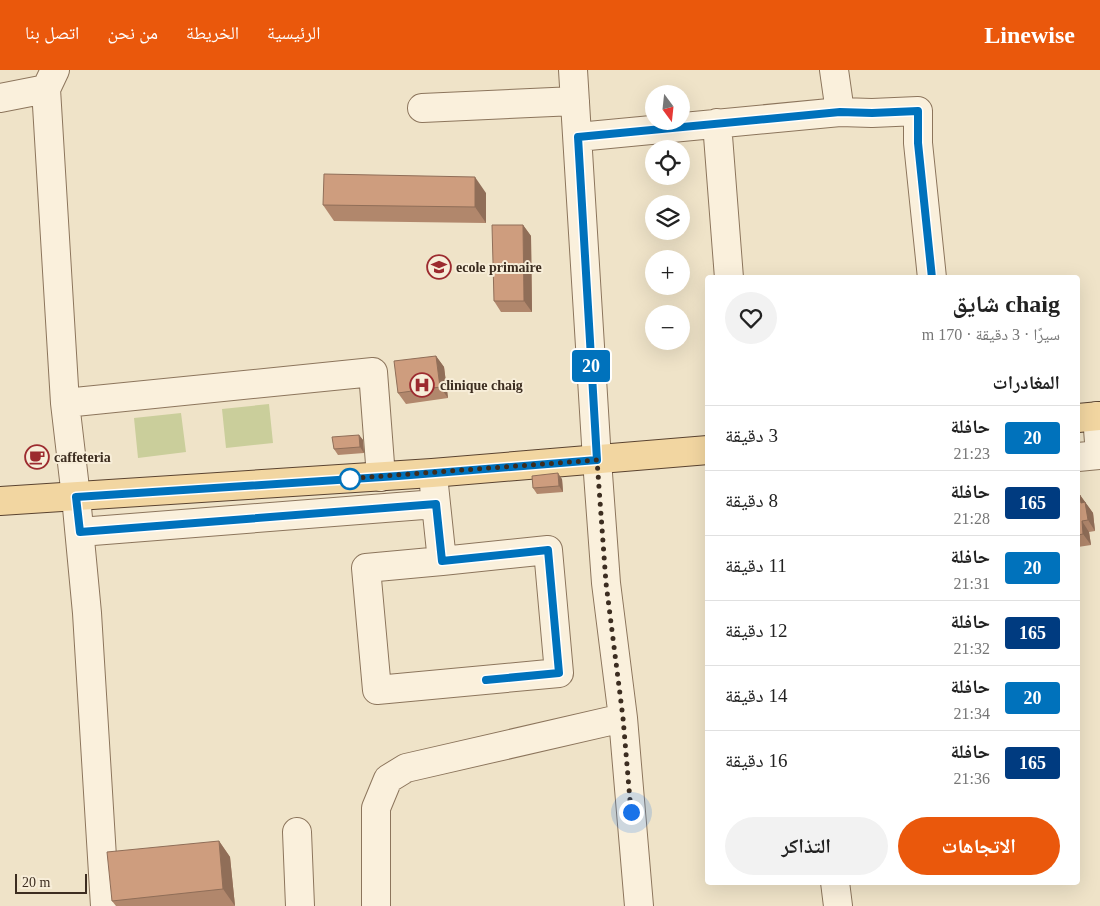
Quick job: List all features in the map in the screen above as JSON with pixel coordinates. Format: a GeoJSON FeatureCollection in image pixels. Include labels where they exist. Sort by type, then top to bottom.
{"type":"FeatureCollection","features":[{"type":"Feature","properties":{"kind":"main road"},"geometry":{"type":"LineString","coordinates":[[0,501],[382,477],[705,450]]}},
{"type":"Feature","properties":{"kind":"street"},"geometry":{"type":"LineString","coordinates":[[573,70],[606,583],[623,718],[639,906]]}},
{"type":"Feature","properties":{"kind":"street"},"geometry":{"type":"LineString","coordinates":[[834,70],[840,112]]}},
{"type":"Feature","properties":{"kind":"street"},"geometry":{"type":"LineString","coordinates":[[0,98],[51,79],[65,403],[87,612],[105,906]]}},
{"type":"Feature","properties":{"kind":"street"},"geometry":{"type":"LineString","coordinates":[[422,108],[575,101]]}},
{"type":"Feature","properties":{"kind":"street"},"geometry":{"type":"LineString","coordinates":[[578,137],[840,112],[918,111],[918,143],[932,275]]}},
{"type":"Feature","properties":{"kind":"street"},"geometry":{"type":"LineString","coordinates":[[717,123],[729,275]]}},
{"type":"Feature","properties":{"kind":"street"},"geometry":{"type":"LineString","coordinates":[[65,403],[372,372],[382,477]]}},
{"type":"Feature","properties":{"kind":"street"},"geometry":{"type":"LineString","coordinates":[[1080,457],[1100,455],[1091,417]]}},
{"type":"Feature","properties":{"kind":"street"},"geometry":{"type":"LineString","coordinates":[[432,473],[442,561]]}},
{"type":"Feature","properties":{"kind":"street"},"geometry":{"type":"LineString","coordinates":[[80,532],[436,504]]}},
{"type":"Feature","properties":{"kind":"street"},"geometry":{"type":"LineString","coordinates":[[548,550],[559,673],[377,690],[366,568],[442,561],[548,550]]}},
{"type":"Feature","properties":{"kind":"street"},"geometry":{"type":"LineString","coordinates":[[376,906],[376,808],[388,779],[406,768],[623,718]]}},
{"type":"Feature","properties":{"kind":"street"},"geometry":{"type":"LineString","coordinates":[[297,832],[300,906]]}},
{"type":"Feature","properties":{"kind":"street"},"geometry":{"type":"LineString","coordinates":[[835,885],[838,906]]}},
{"type":"Feature","properties":{"kind":"green space"},"geometry":{"type":"Polygon","coordinates":[[[269,404],[273,443],[226,448],[222,409],[269,404]]]}},
{"type":"Feature","properties":{"kind":"green space"},"geometry":{"type":"Polygon","coordinates":[[[181,413],[186,452],[138,458],[134,418],[181,413]]]}},
{"type":"Feature","properties":{"kind":"building"},"geometry":{"type":"Polygon","coordinates":[[[324,174],[475,177],[475,207],[323,205],[324,174]]]}},
{"type":"Feature","properties":{"kind":"building"},"geometry":{"type":"Polygon","coordinates":[[[492,225],[523,225],[524,301],[494,301],[492,225]]]}},
{"type":"Feature","properties":{"kind":"building"},"geometry":{"type":"Polygon","coordinates":[[[436,356],[440,387],[398,393],[394,361],[436,356]]]}},
{"type":"Feature","properties":{"kind":"building"},"geometry":{"type":"Polygon","coordinates":[[[359,435],[360,447],[334,449],[332,437],[359,435]]]}},
{"type":"Feature","properties":{"kind":"building"},"geometry":{"type":"Polygon","coordinates":[[[558,473],[559,486],[533,488],[532,476],[558,473]]]}},
{"type":"Feature","properties":{"kind":"building"},"geometry":{"type":"Polygon","coordinates":[[[1080,495],[1081,503],[1085,502],[1088,520],[1082,521],[1083,534],[1080,535],[1080,495]]]}},
{"type":"Feature","properties":{"kind":"building"},"geometry":{"type":"Polygon","coordinates":[[[219,841],[223,889],[112,901],[107,852],[219,841]]]}},
{"type":"Feature","properties":{"kind":"bus line","name":"20"},"geometry":{"type":"LineString","coordinates":[[486,680],[559,673],[548,550],[442,561],[436,504],[80,532],[76,497],[398,476],[597,460],[578,137],[840,112],[918,111],[918,143],[932,275]]}},
{"type":"Feature","properties":{"kind":"place","name":"ecole primaire"},"geometry":{"type":"Point","coordinates":[439,267]}},
{"type":"Feature","properties":{"kind":"place","name":"clinique chaig"},"geometry":{"type":"Point","coordinates":[422,385]}},
{"type":"Feature","properties":{"kind":"place","name":"caffeteria"},"geometry":{"type":"Point","coordinates":[37,457]}},
{"type":"Feature","properties":{"kind":"route"},"geometry":{"type":"LineString","coordinates":[[350,479],[343,479],[597,460],[606,583],[623,718],[631,812]]}}]}
